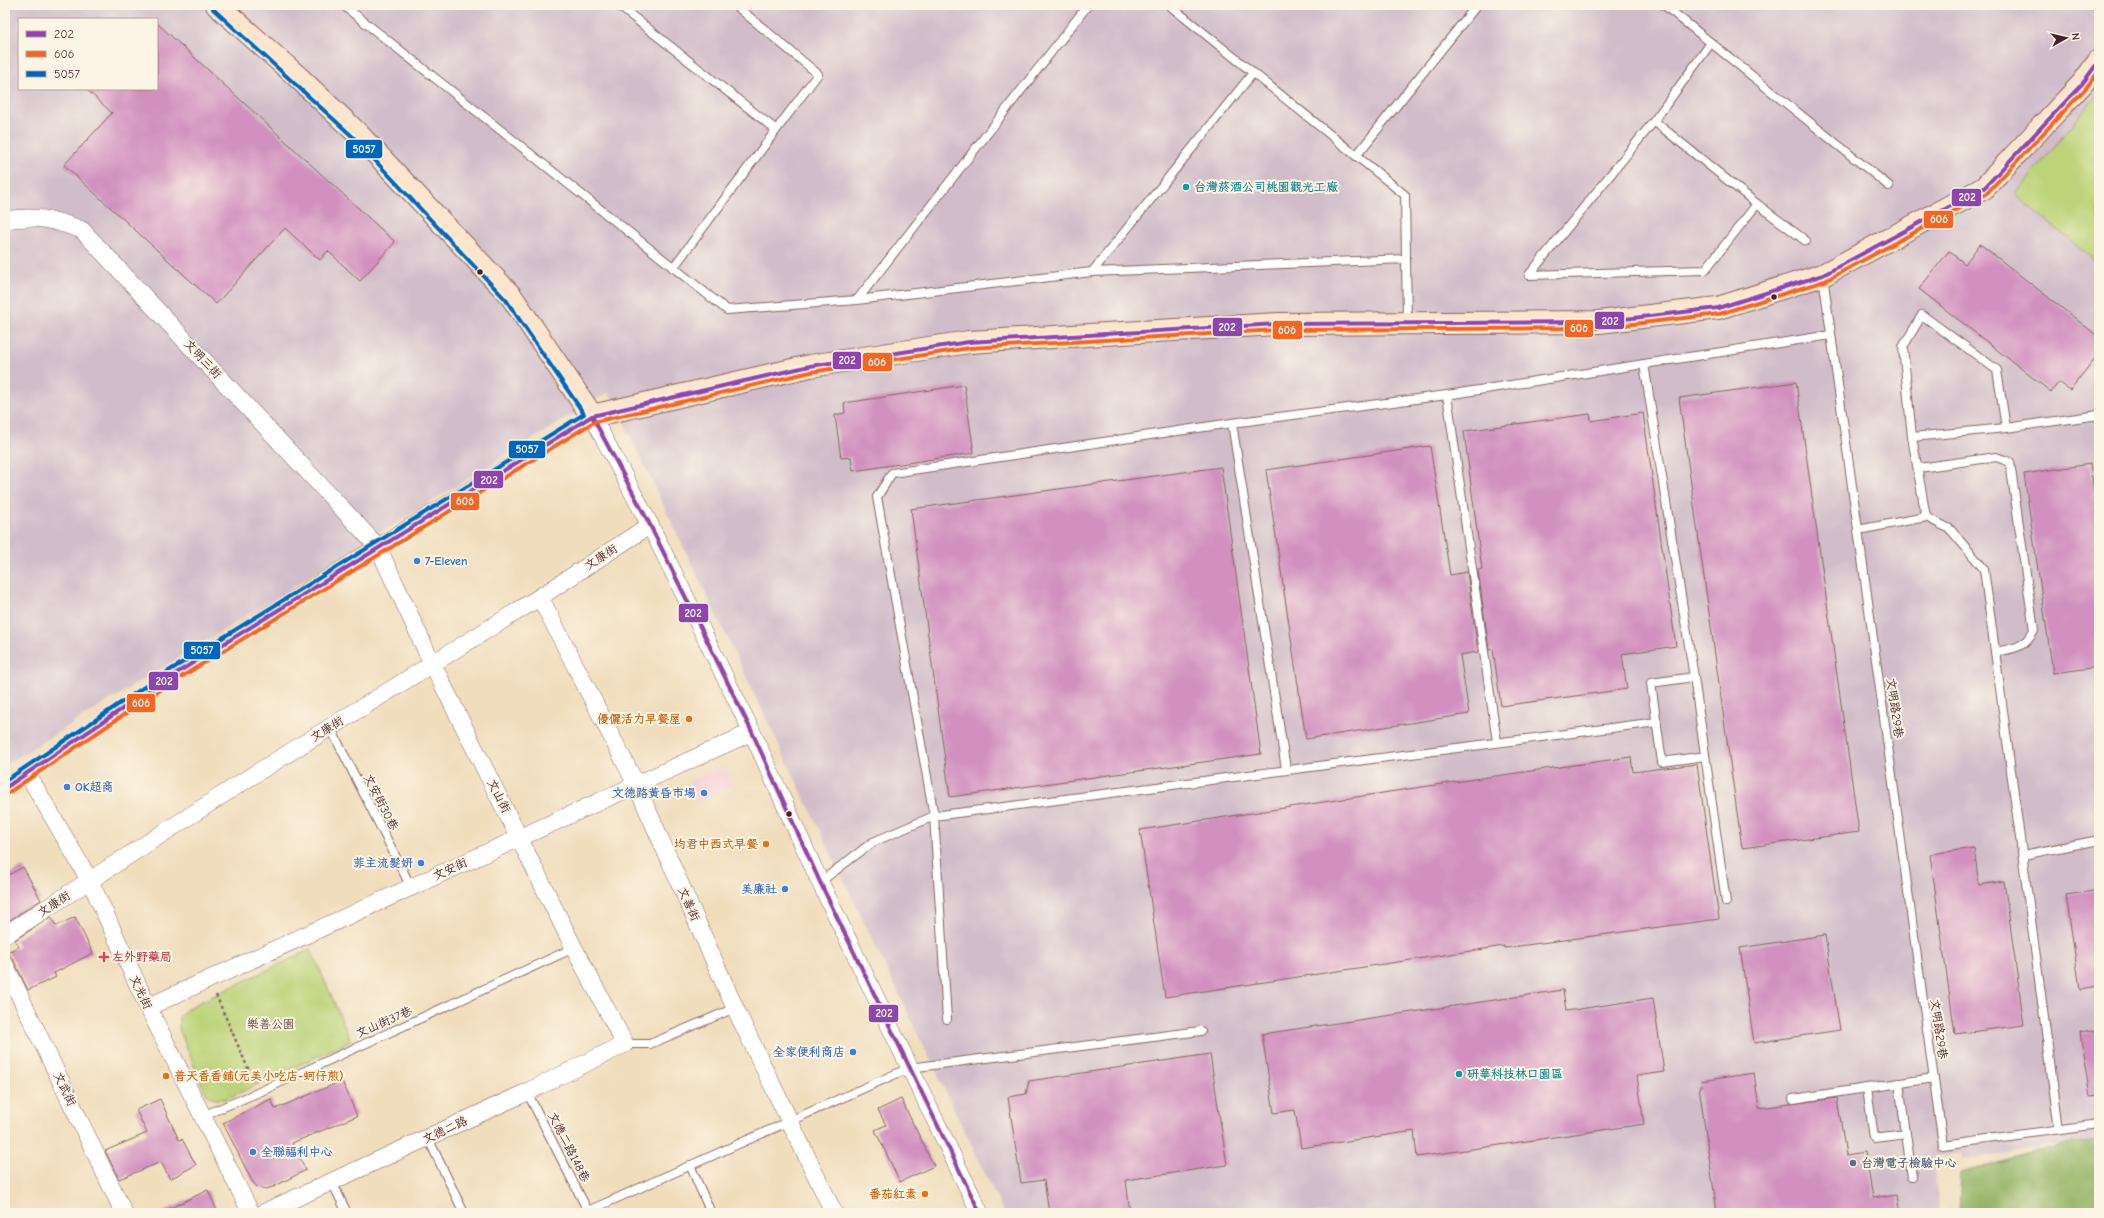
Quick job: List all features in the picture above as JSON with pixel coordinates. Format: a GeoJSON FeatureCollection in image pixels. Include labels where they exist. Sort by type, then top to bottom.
{"type":"FeatureCollection","features":[{"type":"Feature","properties":{"kind":"street"},"geometry":{"type":"LineString","coordinates":[[217,5],[300,78],[357,133],[511,296],[592,416],[650,525],[752,732],[820,882],[980,1213]]}},
{"type":"Feature","properties":{"kind":"street"},"geometry":{"type":"LineString","coordinates":[[5,788],[162,682],[592,416],[810,366],[969,342],[1278,324],[1600,322],[1718,308],[1823,276],[1984,188],[2082,84],[2099,61]]}},
{"type":"Feature","properties":{"kind":"street","name":"文明三街"},"geometry":{"type":"LineString","coordinates":[[5,220],[25,217],[54,219],[82,230],[378,547]]}},
{"type":"Feature","properties":{"kind":"street","name":"文康街"},"geometry":{"type":"LineString","coordinates":[[5,936],[330,727],[540,597],[650,525]]}},
{"type":"Feature","properties":{"kind":"street","name":"文山街"},"geometry":{"type":"LineString","coordinates":[[378,547],[432,663],[574,948],[625,1044]]}},
{"type":"Feature","properties":{"kind":"street","name":"文善街"},"geometry":{"type":"LineString","coordinates":[[540,597],[636,784],[735,1008],[834,1213]]}},
{"type":"Feature","properties":{"kind":"street","name":"文安街"},"geometry":{"type":"LineString","coordinates":[[148,1007],[752,732]]}},
{"type":"Feature","properties":{"kind":"street","name":"文光街"},"geometry":{"type":"LineString","coordinates":[[27,773],[90,881],[148,1007],[251,1213]]}},
{"type":"Feature","properties":{"kind":"street","name":"文武街"},"geometry":{"type":"LineString","coordinates":[[5,965],[124,1213]]}},
{"type":"Feature","properties":{"kind":"street","name":"文德二路"},"geometry":{"type":"LineString","coordinates":[[263,1213],[527,1092],[625,1044]]}},
{"type":"Feature","properties":{"kind":"lane"},"geometry":{"type":"LineString","coordinates":[[343,5],[727,310],[857,300],[1092,272],[1406,259]]}},
{"type":"Feature","properties":{"kind":"lane"},"geometry":{"type":"LineString","coordinates":[[618,5],[775,129]]}},
{"type":"Feature","properties":{"kind":"lane"},"geometry":{"type":"LineString","coordinates":[[673,268],[775,129],[818,74],[735,5]]}},
{"type":"Feature","properties":{"kind":"lane"},"geometry":{"type":"LineString","coordinates":[[857,300],[1088,5]]}},
{"type":"Feature","properties":{"kind":"lane"},"geometry":{"type":"LineString","coordinates":[[1169,5],[1405,195],[1407,323]]}},
{"type":"Feature","properties":{"kind":"lane"},"geometry":{"type":"LineString","coordinates":[[1356,156],[1477,5]]}},
{"type":"Feature","properties":{"kind":"lane"},"geometry":{"type":"LineString","coordinates":[[1664,5],[1889,186]]}},
{"type":"Feature","properties":{"kind":"lane"},"geometry":{"type":"LineString","coordinates":[[1711,43],[1654,121],[1529,275],[1705,270],[1757,204]]}},
{"type":"Feature","properties":{"kind":"lane"},"geometry":{"type":"LineString","coordinates":[[1092,272],[1253,73]]}},
{"type":"Feature","properties":{"kind":"lane"},"geometry":{"type":"LineString","coordinates":[[1654,121],[1757,204],[1806,241]]}},
{"type":"Feature","properties":{"kind":"lane","name":"文明路29巷"},"geometry":{"type":"LineString","coordinates":[[1823,276],[1943,1145],[2059,1129]]}},
{"type":"Feature","properties":{"kind":"lane"},"geometry":{"type":"LineString","coordinates":[[1926,517],[1919,468],[1912,437],[1903,347],[1922,315],[1997,370],[2006,428]]}},
{"type":"Feature","properties":{"kind":"lane"},"geometry":{"type":"LineString","coordinates":[[947,1019],[934,816],[877,497],[892,474],[1232,423],[1447,395],[1831,335]]}},
{"type":"Feature","properties":{"kind":"lane"},"geometry":{"type":"LineString","coordinates":[[1644,364],[1694,677],[1726,902]]}},
{"type":"Feature","properties":{"kind":"lane"},"geometry":{"type":"LineString","coordinates":[[1447,395],[1497,742]]}},
{"type":"Feature","properties":{"kind":"lane"},"geometry":{"type":"LineString","coordinates":[[1912,437],[2006,428],[2099,415]]}},
{"type":"Feature","properties":{"kind":"lane"},"geometry":{"type":"LineString","coordinates":[[1232,423],[1286,769]]}},
{"type":"Feature","properties":{"kind":"lane"},"geometry":{"type":"LineString","coordinates":[[1919,468],[1996,457],[2010,462],[2034,630],[2028,640],[2019,648],[1995,652]]}},
{"type":"Feature","properties":{"kind":"lane"},"geometry":{"type":"LineString","coordinates":[[1858,530],[1926,517],[1950,528],[1984,569],[2059,1129],[2099,1124]]}},
{"type":"Feature","properties":{"kind":"lane"},"geometry":{"type":"LineString","coordinates":[[1694,677],[1651,683],[1662,762],[1705,756]]}},
{"type":"Feature","properties":{"kind":"lane"},"geometry":{"type":"LineString","coordinates":[[820,882],[873,842],[934,816],[1286,769],[1657,722]]}},
{"type":"Feature","properties":{"kind":"lane","name":"文安街30巷"},"geometry":{"type":"LineString","coordinates":[[330,727],[412,887]]}},
{"type":"Feature","properties":{"kind":"lane"},"geometry":{"type":"LineString","coordinates":[[2023,855],[2099,840]]}},
{"type":"Feature","properties":{"kind":"lane","name":"文山街37巷"},"geometry":{"type":"LineString","coordinates":[[202,1116],[257,1093],[574,948]]}},
{"type":"Feature","properties":{"kind":"lane"},"geometry":{"type":"LineString","coordinates":[[625,1044],[650,1044],[735,1008]]}},
{"type":"Feature","properties":{"kind":"lane"},"geometry":{"type":"LineString","coordinates":[[589,1212],[909,1068],[1201,1031]]}},
{"type":"Feature","properties":{"kind":"lane"},"geometry":{"type":"LineString","coordinates":[[1793,1099],[1934,1078]]}},
{"type":"Feature","properties":{"kind":"lane"},"geometry":{"type":"LineString","coordinates":[[1899,1083],[1912,1177]]}},
{"type":"Feature","properties":{"kind":"lane"},"geometry":{"type":"LineString","coordinates":[[1867,1088],[1874,1138],[1906,1134]]}},
{"type":"Feature","properties":{"kind":"lane","name":"文德二路148巷"},"geometry":{"type":"LineString","coordinates":[[527,1092],[589,1212]]}},
{"type":"Feature","properties":{"kind":"lane"},"geometry":{"type":"LineString","coordinates":[[428,1138],[464,1213]]}},
{"type":"Feature","properties":{"kind":"lane"},"geometry":{"type":"LineString","coordinates":[[690,1166],[711,1213]]}},
{"type":"Feature","properties":{"kind":"lane"},"geometry":{"type":"LineString","coordinates":[[332,1182],[347,1213]]}},
{"type":"Feature","properties":{"kind":"path"},"geometry":{"type":"LineString","coordinates":[[211,979],[256,1086],[257,1093]]}},
{"type":"Feature","properties":{"kind":"shaded area"},"geometry":{"type":"Polygon","coordinates":[[[5,5],[2099,5],[2099,1139],[1963,1160],[1962,1153],[1932,1158],[1940,1213],[1004,1213],[609,392],[5,765],[5,5]]]}},
{"type":"Feature","properties":{"kind":"shaded area","name":"文德路黃昏市場"},"geometry":{"type":"Polygon","coordinates":[[[725,766],[734,784],[697,803],[689,781],[725,766]]]}},
{"type":"Feature","properties":{"kind":"green space"},"geometry":{"type":"Polygon","coordinates":[[[2099,92],[2099,264],[2015,195],[2099,92]]]}},
{"type":"Feature","properties":{"kind":"green space","name":"樂善公園"},"geometry":{"type":"Polygon","coordinates":[[[311,949],[351,1041],[226,1099],[215,1099],[206,1094],[179,1029],[179,1017],[188,1008],[311,949]]]}},
{"type":"Feature","properties":{"kind":"green space"},"geometry":{"type":"Polygon","coordinates":[[[2099,1140],[2099,1213],[1959,1213],[1961,1173],[2067,1144],[2099,1140]]]}},
{"type":"Feature","properties":{"kind":"building"},"geometry":{"type":"Polygon","coordinates":[[[158,24],[395,242],[360,281],[328,251],[320,260],[285,228],[216,304],[64,165],[112,113],[87,90],[158,90],[158,24]]]}},
{"type":"Feature","properties":{"kind":"building"},"geometry":{"type":"Polygon","coordinates":[[[1980,244],[2099,337],[2099,353],[2070,390],[2059,382],[2051,392],[1919,289],[1949,251],[1965,264],[1980,244]]]}},
{"type":"Feature","properties":{"kind":"building"},"geometry":{"type":"Polygon","coordinates":[[[1796,382],[1859,832],[1742,848],[1679,398],[1796,382]]]}},
{"type":"Feature","properties":{"kind":"building"},"geometry":{"type":"Polygon","coordinates":[[[964,385],[974,453],[853,471],[851,457],[841,458],[835,415],[845,413],[844,403],[964,385]]]}},
{"type":"Feature","properties":{"kind":"building"},"geometry":{"type":"Polygon","coordinates":[[[1643,413],[1676,646],[1622,654],[1627,689],[1501,706],[1493,649],[1489,650],[1478,570],[1482,569],[1464,431],[1590,414],[1591,421],[1643,413]]]}},
{"type":"Feature","properties":{"kind":"building"},"geometry":{"type":"Polygon","coordinates":[[[1430,446],[1450,575],[1467,572],[1478,652],[1460,655],[1469,714],[1306,739],[1266,470],[1430,446]]]}},
{"type":"Feature","properties":{"kind":"building"},"geometry":{"type":"Polygon","coordinates":[[[2090,464],[2099,527],[2099,667],[2053,673],[2024,474],[2090,464]]]}},
{"type":"Feature","properties":{"kind":"building"},"geometry":{"type":"Polygon","coordinates":[[[1221,467],[1261,754],[950,797],[911,509],[1221,467]]]}},
{"type":"Feature","properties":{"kind":"building"},"geometry":{"type":"Polygon","coordinates":[[[1631,757],[1633,772],[1697,764],[1719,919],[1504,948],[1504,946],[1165,997],[1140,830],[1481,778],[1631,757]]]}},
{"type":"Feature","properties":{"kind":"building"},"geometry":{"type":"Polygon","coordinates":[[[1974,848],[1979,885],[2004,881],[2024,1025],[1955,1034],[1930,854],[1974,848]]]}},
{"type":"Feature","properties":{"kind":"building"},"geometry":{"type":"Polygon","coordinates":[[[23,867],[41,900],[5,923],[5,877],[23,867]]]}},
{"type":"Feature","properties":{"kind":"building"},"geometry":{"type":"Polygon","coordinates":[[[2099,890],[2099,986],[2080,989],[2066,895],[2099,890]]]}},
{"type":"Feature","properties":{"kind":"building"},"geometry":{"type":"Polygon","coordinates":[[[51,917],[56,926],[75,917],[93,953],[54,973],[56,977],[28,990],[14,961],[7,952],[19,947],[15,940],[51,917]]]}},
{"type":"Feature","properties":{"kind":"building"},"geometry":{"type":"Polygon","coordinates":[[[1825,935],[1840,1030],[1754,1043],[1740,948],[1825,935]]]}},
{"type":"Feature","properties":{"kind":"building","name":"研華科技林口園區"},"geometry":{"type":"Polygon","coordinates":[[[1563,990],[1566,1011],[1653,998],[1664,1072],[1637,1076],[1644,1124],[1417,1157],[1414,1131],[1301,1148],[1295,1110],[1274,1113],[1262,1034],[1563,990]]]}},
{"type":"Feature","properties":{"kind":"building"},"geometry":{"type":"Polygon","coordinates":[[[2099,1030],[2099,1095],[2090,1096],[2080,1033],[2099,1030]]]}},
{"type":"Feature","properties":{"kind":"building"},"geometry":{"type":"Polygon","coordinates":[[[1210,1054],[1227,1165],[1126,1180],[1130,1213],[1049,1213],[1044,1180],[1021,1183],[1008,1097],[1026,1094],[1029,1081],[1210,1054]]]}},
{"type":"Feature","properties":{"kind":"building"},"geometry":{"type":"Polygon","coordinates":[[[1754,1073],[1759,1108],[1837,1098],[1846,1155],[1865,1152],[1873,1198],[1897,1194],[1900,1213],[1717,1213],[1699,1086],[1702,1086],[1701,1081],[1754,1073]]]}},
{"type":"Feature","properties":{"kind":"building"},"geometry":{"type":"Polygon","coordinates":[[[342,1081],[357,1116],[292,1143],[306,1170],[273,1187],[265,1189],[257,1187],[252,1181],[223,1123],[271,1099],[275,1109],[342,1081]]]}},
{"type":"Feature","properties":{"kind":"building"},"geometry":{"type":"Polygon","coordinates":[[[160,1099],[179,1140],[182,1139],[196,1165],[170,1179],[161,1162],[119,1179],[105,1151],[147,1133],[136,1110],[160,1099]]]}},
{"type":"Feature","properties":{"kind":"building"},"geometry":{"type":"Polygon","coordinates":[[[901,1099],[934,1166],[900,1182],[875,1130],[886,1125],[878,1110],[901,1099]]]}},
{"type":"Feature","properties":{"kind":"building"},"geometry":{"type":"Polygon","coordinates":[[[208,1190],[218,1213],[160,1213],[208,1190]]]}},
{"type":"Feature","properties":{"kind":"transit line","name":"5057"},"geometry":{"type":"LineString","coordinates":[[5,781],[159,677],[584,414],[506,300],[353,137],[213,9]]}},
{"type":"Feature","properties":{"kind":"transit line","name":"202"},"geometry":{"type":"LineString","coordinates":[[5,788],[162,682],[592,416],[810,366],[969,342],[1278,324],[1599,322],[1718,308],[1823,275],[1984,188],[2082,84],[2099,61]]}},
{"type":"Feature","properties":{"kind":"transit line","name":"606"},"geometry":{"type":"LineString","coordinates":[[8,793],[165,687],[594,422],[811,372],[970,348],[1278,330],[1599,328],[1719,314],[1825,281],[1987,193],[2086,88],[2099,71]]}},
{"type":"Feature","properties":{"kind":"transit line","name":"202"},"geometry":{"type":"LineString","coordinates":[[592,416],[650,525],[752,732],[820,882],[980,1213]]}},
{"type":"Feature","properties":{"kind":"place","name":"台灣菸酒公司桃園觀光工廠"},"geometry":{"type":"Point","coordinates":[1186,187]}},
{"type":"Feature","properties":{"kind":"place","name":"7-Eleven"},"geometry":{"type":"Point","coordinates":[417,561]}},
{"type":"Feature","properties":{"kind":"place","name":"優儷活力早餐屋"},"geometry":{"type":"Point","coordinates":[689,719]}},
{"type":"Feature","properties":{"kind":"place","name":"OK超商"},"geometry":{"type":"Point","coordinates":[67,787]}},
{"type":"Feature","properties":{"kind":"place","name":"文德路黃昏市場"},"geometry":{"type":"Point","coordinates":[704,793]}},
{"type":"Feature","properties":{"kind":"place","name":"均君中西式早餐"},"geometry":{"type":"Point","coordinates":[766,844]}},
{"type":"Feature","properties":{"kind":"place","name":"菲主流髮妍"},"geometry":{"type":"Point","coordinates":[421,863]}},
{"type":"Feature","properties":{"kind":"place","name":"美廉社"},"geometry":{"type":"Point","coordinates":[785,889]}},
{"type":"Feature","properties":{"kind":"place","name":"左外野藥局"},"geometry":{"type":"Point","coordinates":[104,957]}},
{"type":"Feature","properties":{"kind":"place","name":"全家便利商店"},"geometry":{"type":"Point","coordinates":[853,1052]}},
{"type":"Feature","properties":{"kind":"place","name":"研華科技林口園區"},"geometry":{"type":"Point","coordinates":[1459,1074]}},
{"type":"Feature","properties":{"kind":"place","name":"普天香香鋪(元美小吃店-蚵仔煎)"},"geometry":{"type":"Point","coordinates":[166,1076]}},
{"type":"Feature","properties":{"kind":"place","name":"全聯福利中心"},"geometry":{"type":"Point","coordinates":[253,1152]}},
{"type":"Feature","properties":{"kind":"place","name":"台灣電子檢驗中心"},"geometry":{"type":"Point","coordinates":[1853,1163]}},
{"type":"Feature","properties":{"kind":"place","name":"番茄紅素"},"geometry":{"type":"Point","coordinates":[925,1194]}}]}
